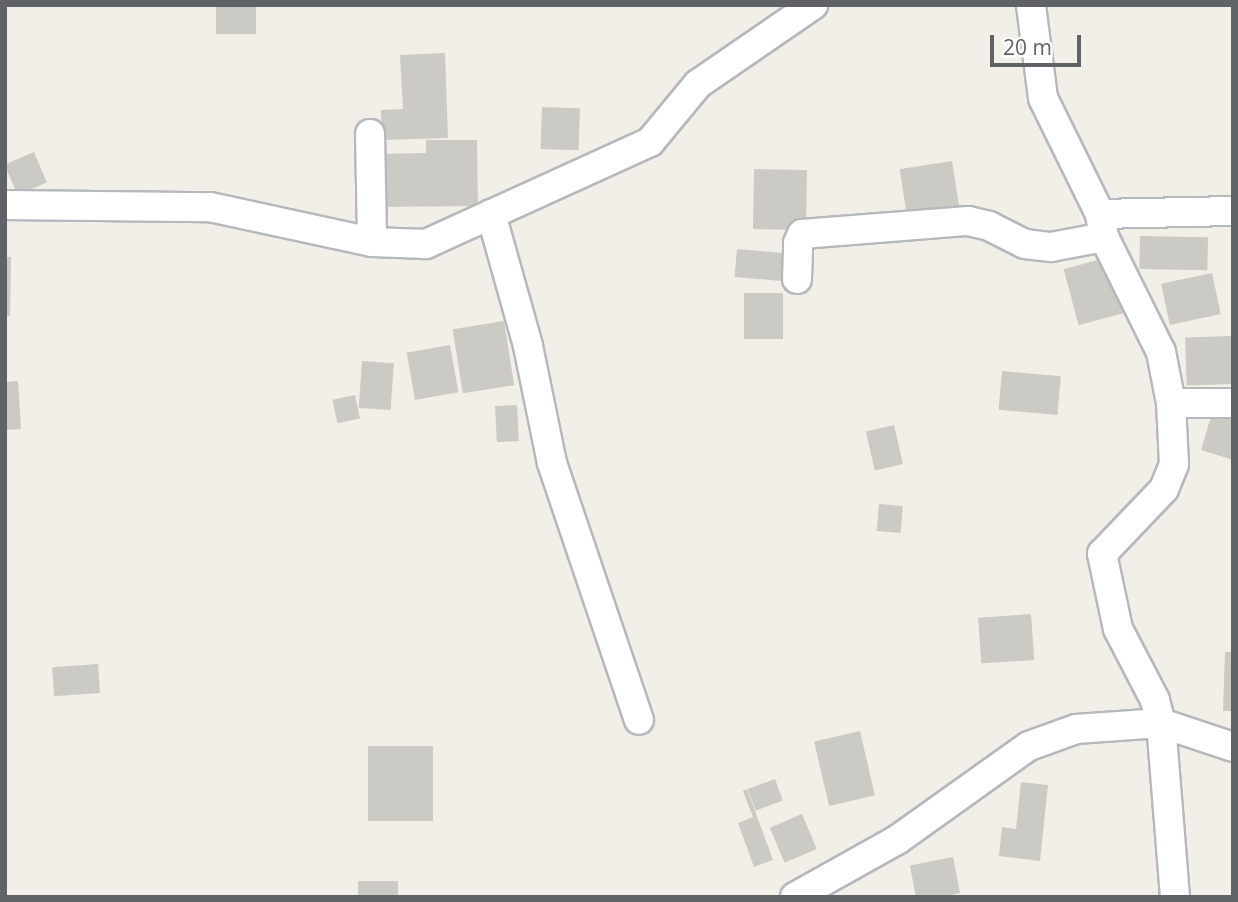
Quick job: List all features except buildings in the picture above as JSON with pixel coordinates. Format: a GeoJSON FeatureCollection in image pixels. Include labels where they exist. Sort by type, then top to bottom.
{"type":"FeatureCollection","features":[{"type":"Feature","properties":{"kind":"street"},"geometry":{"type":"LineString","coordinates":[[5,205],[210,207],[372,242],[426,244],[650,142],[698,84],[813,5]]}},
{"type":"Feature","properties":{"kind":"street"},"geometry":{"type":"LineString","coordinates":[[1031,5],[1043,98],[1161,352],[1171,403],[1174,464],[1164,489],[1101,554],[1118,629],[1155,700],[1161,723],[1175,897]]}},
{"type":"Feature","properties":{"kind":"street"},"geometry":{"type":"LineString","coordinates":[[370,134],[372,242]]}},
{"type":"Feature","properties":{"kind":"street"},"geometry":{"type":"LineString","coordinates":[[797,279],[798,243],[802,234],[968,221],[1024,244],[1051,247],[1102,225],[1233,211]]}},
{"type":"Feature","properties":{"kind":"street"},"geometry":{"type":"LineString","coordinates":[[491,214],[528,346],[552,463],[639,720]]}},
{"type":"Feature","properties":{"kind":"street"},"geometry":{"type":"LineString","coordinates":[[1171,403],[1233,403]]}},
{"type":"Feature","properties":{"kind":"street"},"geometry":{"type":"LineString","coordinates":[[795,897],[897,840],[1029,746],[1076,729],[1161,723],[1233,747]]}}]}
